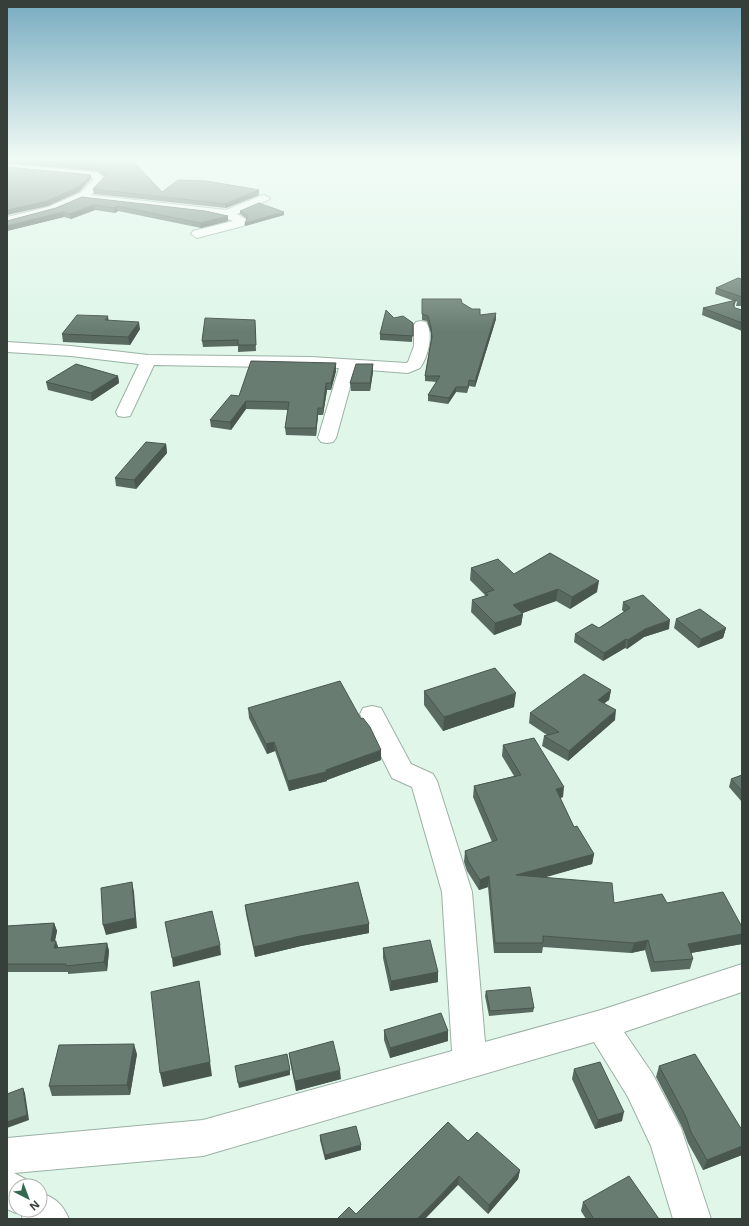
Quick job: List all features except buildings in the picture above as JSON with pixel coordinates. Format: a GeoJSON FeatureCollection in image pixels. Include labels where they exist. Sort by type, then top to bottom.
{"type":"FeatureCollection","features":[{"type":"Feature","properties":{"kind":"street"},"geometry":{"type":"LineString","coordinates":[[7,221],[27,216]]}},
{"type":"Feature","properties":{"kind":"street"},"geometry":{"type":"LineString","coordinates":[[196,234],[239,223],[241,220],[232,216]]}},
{"type":"Feature","properties":{"kind":"street"},"geometry":{"type":"LineString","coordinates":[[7,347],[71,351],[148,360],[227,360],[408,368],[415,365],[422,346],[421,325]]}},
{"type":"Feature","properties":{"kind":"street"},"geometry":{"type":"LineString","coordinates":[[124,412],[148,360]]}},
{"type":"Feature","properties":{"kind":"street"},"geometry":{"type":"LineString","coordinates":[[327,438],[348,365]]}},
{"type":"Feature","properties":{"kind":"street"},"geometry":{"type":"LineString","coordinates":[[372,714],[401,771],[424,781],[457,892],[470,1063]]}},
{"type":"Feature","properties":{"kind":"street"},"geometry":{"type":"LineString","coordinates":[[7,1156],[203,1138],[601,1025],[742,978]]}},
{"type":"Feature","properties":{"kind":"street"},"geometry":{"type":"LineString","coordinates":[[601,1025],[640,1085],[668,1141],[692,1219]]}}]}
